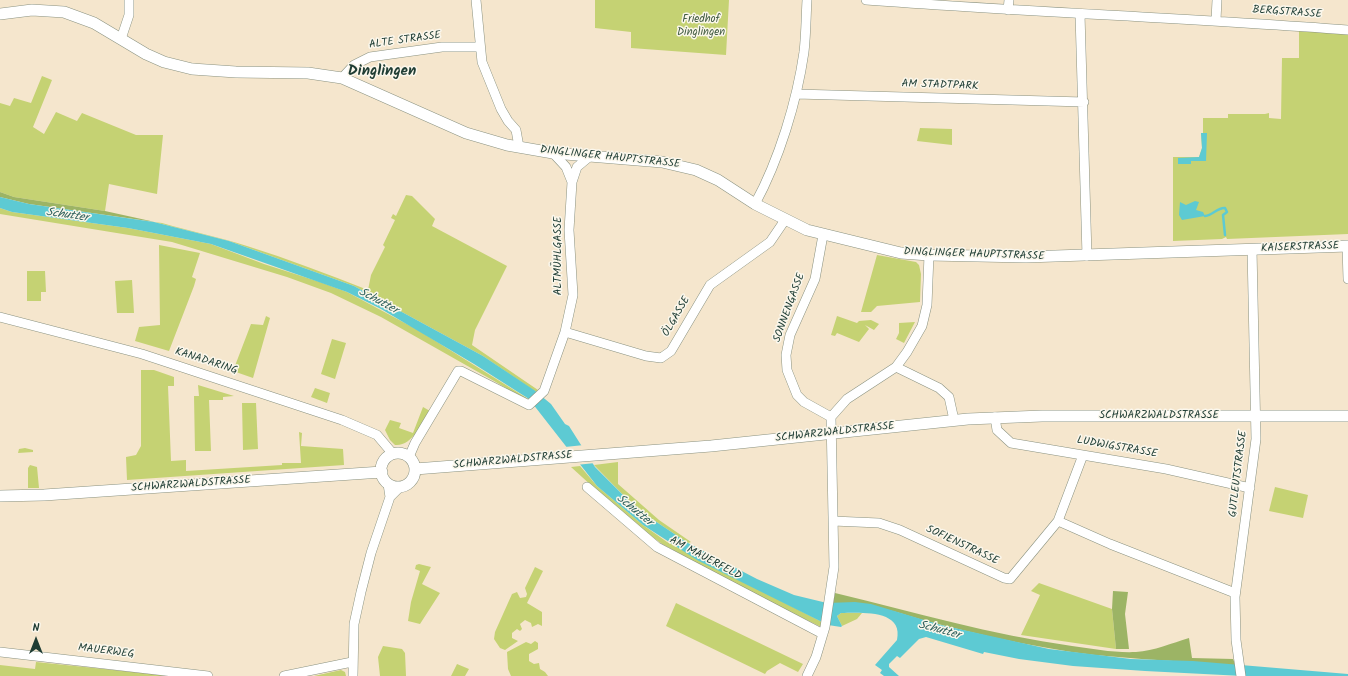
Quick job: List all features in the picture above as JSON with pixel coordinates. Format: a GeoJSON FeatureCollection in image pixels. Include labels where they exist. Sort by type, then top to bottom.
{"type":"FeatureCollection","features":[{"type":"Feature","properties":{"kind":"street"},"geometry":{"type":"LineString","coordinates":[[121,39],[129,15],[129,0]]}},
{"type":"Feature","properties":{"kind":"street"},"geometry":{"type":"LineString","coordinates":[[476,0],[479,48],[486,73],[508,121],[516,130],[519,147]]}},
{"type":"Feature","properties":{"kind":"street"},"geometry":{"type":"LineString","coordinates":[[755,204],[762,192],[786,128],[796,94],[804,51],[807,0]]}},
{"type":"Feature","properties":{"kind":"street","name":"BERGSTRASSE"},"geometry":{"type":"LineString","coordinates":[[866,0],[1008,10],[1216,20],[1348,30]]}},
{"type":"Feature","properties":{"kind":"street"},"geometry":{"type":"LineString","coordinates":[[1008,10],[1009,0]]}},
{"type":"Feature","properties":{"kind":"street"},"geometry":{"type":"LineString","coordinates":[[1216,20],[1217,0]]}},
{"type":"Feature","properties":{"kind":"street","name":"DINGLINGER HAUPTSTRASSE"},"geometry":{"type":"LineString","coordinates":[[0,14],[32,10],[64,12],[94,23],[146,54],[159,60],[192,69],[236,72],[308,73],[342,78],[466,133],[487,140],[553,153],[662,162],[686,167],[718,180],[755,204],[785,220],[823,235],[892,252],[929,256],[1009,258],[1252,249]]}},
{"type":"Feature","properties":{"kind":"street"},"geometry":{"type":"LineString","coordinates":[[1080,14],[1084,102],[1087,256]]}},
{"type":"Feature","properties":{"kind":"street","name":"ALTE STRASSE"},"geometry":{"type":"LineString","coordinates":[[342,78],[354,64],[370,57],[442,47],[479,48]]}},
{"type":"Feature","properties":{"kind":"street","name":"AM STADTPARK"},"geometry":{"type":"LineString","coordinates":[[796,94],[1084,102]]}},
{"type":"Feature","properties":{"kind":"street","name":"ALTMÜHLGASSE"},"geometry":{"type":"LineString","coordinates":[[553,153],[566,167],[572,182]]}},
{"type":"Feature","properties":{"kind":"street","name":"ALTMÜHLGASSE"},"geometry":{"type":"LineString","coordinates":[[409,457],[415,443],[458,371],[461,371],[530,404],[544,391],[565,332],[573,295],[569,230],[572,182],[577,167],[589,157]]}},
{"type":"Feature","properties":{"kind":"street","name":"ÖLGASSE"},"geometry":{"type":"LineString","coordinates":[[565,332],[646,356],[661,358],[671,351],[710,285],[770,242],[785,220]]}},
{"type":"Feature","properties":{"kind":"street","name":"SONNENGASSE"},"geometry":{"type":"LineString","coordinates":[[823,235],[815,279],[790,335],[786,355],[787,370],[797,395],[804,402],[831,417]]}},
{"type":"Feature","properties":{"kind":"street"},"geometry":{"type":"LineString","coordinates":[[1347,246],[1348,279]]}},
{"type":"Feature","properties":{"kind":"street","name":"KAISERSTRASSE"},"geometry":{"type":"LineString","coordinates":[[1252,249],[1347,246]]}},
{"type":"Feature","properties":{"kind":"street","name":"GUTLEUTSTRASSE"},"geometry":{"type":"LineString","coordinates":[[1241,676],[1236,640],[1235,593],[1256,439],[1252,249]]}},
{"type":"Feature","properties":{"kind":"street"},"geometry":{"type":"LineString","coordinates":[[807,676],[824,631],[834,568],[830,434],[831,417],[847,399],[896,367],[907,352],[922,326],[927,305],[929,256]]}},
{"type":"Feature","properties":{"kind":"street","name":"KANADARING"},"geometry":{"type":"LineString","coordinates":[[0,317],[142,354],[342,420],[377,435],[393,454]]}},
{"type":"Feature","properties":{"kind":"street"},"geometry":{"type":"LineString","coordinates":[[896,367],[939,388],[948,397],[954,420]]}},
{"type":"Feature","properties":{"kind":"street","name":"SCHWARZWALDSTRASSE"},"geometry":{"type":"LineString","coordinates":[[415,469],[711,446],[995,417],[1348,416]]}},
{"type":"Feature","properties":{"kind":"street","name":"LUDWIGSTRASSE"},"geometry":{"type":"LineString","coordinates":[[995,417],[997,430],[1011,443],[1166,469],[1250,488]]}},
{"type":"Feature","properties":{"kind":"street"},"geometry":{"type":"LineString","coordinates":[[353,676],[352,662],[354,624],[361,592],[371,553],[390,497],[400,487],[410,483],[413,479],[415,469],[409,457],[393,454],[384,461],[382,472],[388,484],[390,497]]}},
{"type":"Feature","properties":{"kind":"street","name":"SOFIENSTRASSE"},"geometry":{"type":"LineString","coordinates":[[833,521],[879,523],[900,530],[1004,578],[1010,579],[1058,521],[1083,455]]}},
{"type":"Feature","properties":{"kind":"street","name":"SCHWARZWALDSTRASSE"},"geometry":{"type":"LineString","coordinates":[[0,496],[41,495],[382,472]]}},
{"type":"Feature","properties":{"kind":"street"},"geometry":{"type":"LineString","coordinates":[[388,484],[400,487]]}},
{"type":"Feature","properties":{"kind":"street","name":"AM MAUERFELD"},"geometry":{"type":"LineString","coordinates":[[587,488],[657,547],[824,631]]}},
{"type":"Feature","properties":{"kind":"street"},"geometry":{"type":"LineString","coordinates":[[1058,521],[1110,544],[1235,593]]}},
{"type":"Feature","properties":{"kind":"street","name":"MAUERWEG"},"geometry":{"type":"LineString","coordinates":[[0,652],[208,676]]}},
{"type":"Feature","properties":{"kind":"street"},"geometry":{"type":"LineString","coordinates":[[284,676],[352,662]]}},
{"type":"Feature","properties":{"kind":"green space","name":"Friedhof Dinglingen"},"geometry":{"type":"Polygon","coordinates":[[[595,0],[729,0],[726,55],[631,48],[631,32],[595,28],[595,0]]]}},
{"type":"Feature","properties":{"kind":"green space"},"geometry":{"type":"Polygon","coordinates":[[[1299,31],[1348,34],[1348,234],[1227,239],[1226,237],[1222,239],[1173,241],[1173,157],[1199,157],[1202,148],[1201,133],[1203,133],[1203,118],[1228,118],[1228,114],[1269,113],[1269,118],[1281,119],[1282,58],[1299,58],[1299,31]]]}},
{"type":"Feature","properties":{"kind":"green space"},"geometry":{"type":"Polygon","coordinates":[[[42,76],[52,80],[33,127],[44,134],[56,112],[77,121],[82,113],[136,135],[163,135],[157,194],[109,184],[105,211],[14,197],[0,192],[0,103],[10,106],[14,98],[31,103],[42,76]]]}},
{"type":"Feature","properties":{"kind":"green space"},"geometry":{"type":"Polygon","coordinates":[[[920,128],[952,129],[952,145],[917,141],[920,128]]]}},
{"type":"Feature","properties":{"kind":"green space"},"geometry":{"type":"Polygon","coordinates":[[[0,192],[14,197],[105,211],[155,222],[29,204],[0,197],[0,192]]]}},
{"type":"Feature","properties":{"kind":"green space"},"geometry":{"type":"Polygon","coordinates":[[[406,195],[412,196],[435,219],[432,226],[507,266],[475,330],[472,345],[538,390],[536,392],[483,356],[354,286],[229,241],[154,222],[162,223],[226,240],[247,246],[368,290],[371,275],[385,247],[383,245],[395,220],[391,218],[393,214],[396,216],[406,195]]]}},
{"type":"Feature","properties":{"kind":"green space"},"geometry":{"type":"Polygon","coordinates":[[[0,208],[12,212],[128,228],[211,244],[264,264],[320,282],[347,292],[418,330],[530,400],[505,391],[506,388],[381,317],[331,293],[287,277],[172,242],[0,214],[0,208]]]}},
{"type":"Feature","properties":{"kind":"green space"},"geometry":{"type":"Polygon","coordinates":[[[159,245],[200,253],[192,277],[196,279],[194,286],[169,351],[135,341],[139,327],[160,325],[159,245]]]}},
{"type":"Feature","properties":{"kind":"green space"},"geometry":{"type":"Polygon","coordinates":[[[877,255],[916,262],[919,265],[921,274],[920,302],[877,306],[871,312],[861,312],[877,255]]]}},
{"type":"Feature","properties":{"kind":"green space"},"geometry":{"type":"Polygon","coordinates":[[[27,271],[45,271],[46,292],[41,292],[41,301],[27,301],[27,271]]]}},
{"type":"Feature","properties":{"kind":"green space"},"geometry":{"type":"Polygon","coordinates":[[[132,280],[134,313],[117,313],[115,281],[132,280]]]}},
{"type":"Feature","properties":{"kind":"green space"},"geometry":{"type":"Polygon","coordinates":[[[266,316],[270,318],[253,378],[233,371],[251,324],[263,325],[266,316]]]}},
{"type":"Feature","properties":{"kind":"green space"},"geometry":{"type":"Polygon","coordinates":[[[837,316],[857,323],[859,321],[871,320],[879,324],[874,330],[865,325],[869,329],[859,342],[837,333],[835,336],[831,335],[837,316]]]}},
{"type":"Feature","properties":{"kind":"green space"},"geometry":{"type":"Polygon","coordinates":[[[915,322],[904,343],[896,339],[899,333],[899,323],[915,322]]]}},
{"type":"Feature","properties":{"kind":"green space"},"geometry":{"type":"Polygon","coordinates":[[[332,339],[346,343],[335,379],[321,374],[332,339]]]}},
{"type":"Feature","properties":{"kind":"green space"},"geometry":{"type":"Polygon","coordinates":[[[141,370],[154,370],[174,377],[174,386],[168,386],[171,461],[186,460],[186,471],[282,465],[282,463],[301,463],[299,432],[302,433],[301,446],[343,449],[344,465],[127,480],[126,457],[136,455],[141,446],[141,370]]]}},
{"type":"Feature","properties":{"kind":"green space"},"geometry":{"type":"Polygon","coordinates":[[[198,385],[234,396],[223,397],[223,400],[209,400],[211,451],[195,451],[194,396],[199,396],[198,385]]]}},
{"type":"Feature","properties":{"kind":"green space"},"geometry":{"type":"Polygon","coordinates":[[[315,388],[330,393],[327,403],[311,397],[315,388]]]}},
{"type":"Feature","properties":{"kind":"green space"},"geometry":{"type":"Polygon","coordinates":[[[242,403],[256,403],[258,449],[243,450],[242,403]]]}},
{"type":"Feature","properties":{"kind":"green space"},"geometry":{"type":"Polygon","coordinates":[[[423,407],[430,411],[416,433],[401,445],[395,445],[390,440],[385,430],[390,420],[401,423],[399,428],[413,433],[423,407]]]}},
{"type":"Feature","properties":{"kind":"green space"},"geometry":{"type":"Polygon","coordinates":[[[25,448],[33,450],[33,452],[18,453],[19,449],[25,448]]]}},
{"type":"Feature","properties":{"kind":"green space"},"geometry":{"type":"Polygon","coordinates":[[[618,462],[618,484],[659,520],[691,542],[688,543],[652,519],[627,499],[594,465],[618,462]]]}},
{"type":"Feature","properties":{"kind":"green space"},"geometry":{"type":"Polygon","coordinates":[[[30,465],[37,467],[39,488],[28,488],[28,468],[30,465]]]}},
{"type":"Feature","properties":{"kind":"green space"},"geometry":{"type":"Polygon","coordinates":[[[580,466],[597,486],[643,525],[667,542],[822,622],[821,627],[754,594],[662,544],[626,517],[571,467],[580,466]]]}},
{"type":"Feature","properties":{"kind":"green space"},"geometry":{"type":"Polygon","coordinates":[[[1275,487],[1308,495],[1303,518],[1269,511],[1275,487]]]}},
{"type":"Feature","properties":{"kind":"green space"},"geometry":{"type":"Polygon","coordinates":[[[419,564],[431,567],[422,584],[440,593],[420,624],[408,621],[411,602],[420,571],[415,569],[416,565],[419,564]]]}},
{"type":"Feature","properties":{"kind":"green space"},"geometry":{"type":"Polygon","coordinates":[[[535,567],[543,571],[527,603],[542,612],[542,626],[538,624],[532,627],[531,623],[525,620],[520,624],[522,629],[520,631],[517,629],[512,633],[512,638],[518,641],[505,650],[500,648],[494,639],[495,632],[512,594],[517,592],[520,598],[526,597],[527,594],[525,588],[535,567]]]}},
{"type":"Feature","properties":{"kind":"green space"},"geometry":{"type":"Polygon","coordinates":[[[1039,583],[1112,609],[1116,649],[1021,635],[1040,595],[1031,591],[1039,583]]]}},
{"type":"Feature","properties":{"kind":"green space"},"geometry":{"type":"Polygon","coordinates":[[[1113,591],[1128,592],[1125,614],[1129,649],[1116,649],[1112,609],[1113,591]]]}},
{"type":"Feature","properties":{"kind":"green space"},"geometry":{"type":"Polygon","coordinates":[[[835,593],[1012,636],[1096,649],[1136,652],[1156,648],[1189,638],[1192,658],[1233,659],[1236,666],[1095,655],[1035,646],[995,638],[876,607],[848,603],[833,603],[835,593]]]}},
{"type":"Feature","properties":{"kind":"green space"},"geometry":{"type":"Polygon","coordinates":[[[676,603],[803,664],[798,672],[780,663],[767,671],[765,674],[666,626],[676,603]]]}},
{"type":"Feature","properties":{"kind":"green space"},"geometry":{"type":"Polygon","coordinates":[[[841,613],[862,613],[857,619],[842,626],[837,616],[841,613]]]}},
{"type":"Feature","properties":{"kind":"green space"},"geometry":{"type":"Polygon","coordinates":[[[535,641],[538,643],[538,649],[529,654],[529,661],[534,664],[539,663],[540,669],[548,676],[511,676],[508,669],[507,652],[526,642],[531,644],[535,641]]]}},
{"type":"Feature","properties":{"kind":"green space"},"geometry":{"type":"Polygon","coordinates":[[[383,646],[402,649],[405,653],[406,676],[380,676],[378,657],[383,646]]]}},
{"type":"Feature","properties":{"kind":"green space"},"geometry":{"type":"Polygon","coordinates":[[[36,662],[172,676],[0,676],[0,665],[35,669],[36,662]]]}},
{"type":"Feature","properties":{"kind":"green space"},"geometry":{"type":"Polygon","coordinates":[[[457,664],[469,669],[465,676],[451,676],[457,664]]]}},
{"type":"Feature","properties":{"kind":"green space"},"geometry":{"type":"Polygon","coordinates":[[[341,670],[345,672],[346,676],[314,676],[341,670]]]}},
{"type":"Feature","properties":{"kind":"water"},"geometry":{"type":"Polygon","coordinates":[[[1201,133],[1207,133],[1206,161],[1191,161],[1191,164],[1178,164],[1178,158],[1199,157],[1202,148],[1201,133]]]}},
{"type":"Feature","properties":{"kind":"water","name":"Schutter"},"geometry":{"type":"Polygon","coordinates":[[[0,197],[29,204],[154,222],[229,241],[354,286],[483,356],[534,390],[551,404],[565,424],[569,426],[595,467],[627,499],[652,519],[688,543],[757,579],[794,595],[827,603],[855,602],[871,604],[941,625],[1049,649],[1131,659],[1193,661],[1348,674],[1348,676],[1243,676],[1073,666],[1019,659],[984,652],[983,654],[926,637],[919,639],[900,658],[897,656],[889,664],[889,667],[899,676],[884,676],[880,673],[882,670],[875,665],[897,640],[897,630],[894,623],[887,618],[869,613],[841,613],[837,616],[842,626],[841,627],[828,625],[697,560],[643,525],[597,486],[529,399],[474,364],[381,309],[347,292],[211,244],[128,228],[12,212],[0,208],[0,197]]]}},
{"type":"Feature","properties":{"kind":"water"},"geometry":{"type":"Polygon","coordinates":[[[1195,201],[1199,202],[1196,210],[1203,212],[1205,216],[1182,220],[1179,215],[1180,202],[1186,205],[1195,201]]]}},
{"type":"Feature","properties":{"kind":"pier"},"geometry":{"type":"Polygon","coordinates":[[[584,445],[595,463],[576,465],[565,447],[584,445]]]}},
{"type":"Feature","properties":{"kind":"waterway"},"geometry":{"type":"LineString","coordinates":[[1205,216],[1225,208],[1227,212],[1223,215],[1225,235]]}},
{"type":"Feature","properties":{"kind":"district","name":"Dinglingen"},"geometry":{"type":"Point","coordinates":[382,72]}}]}
